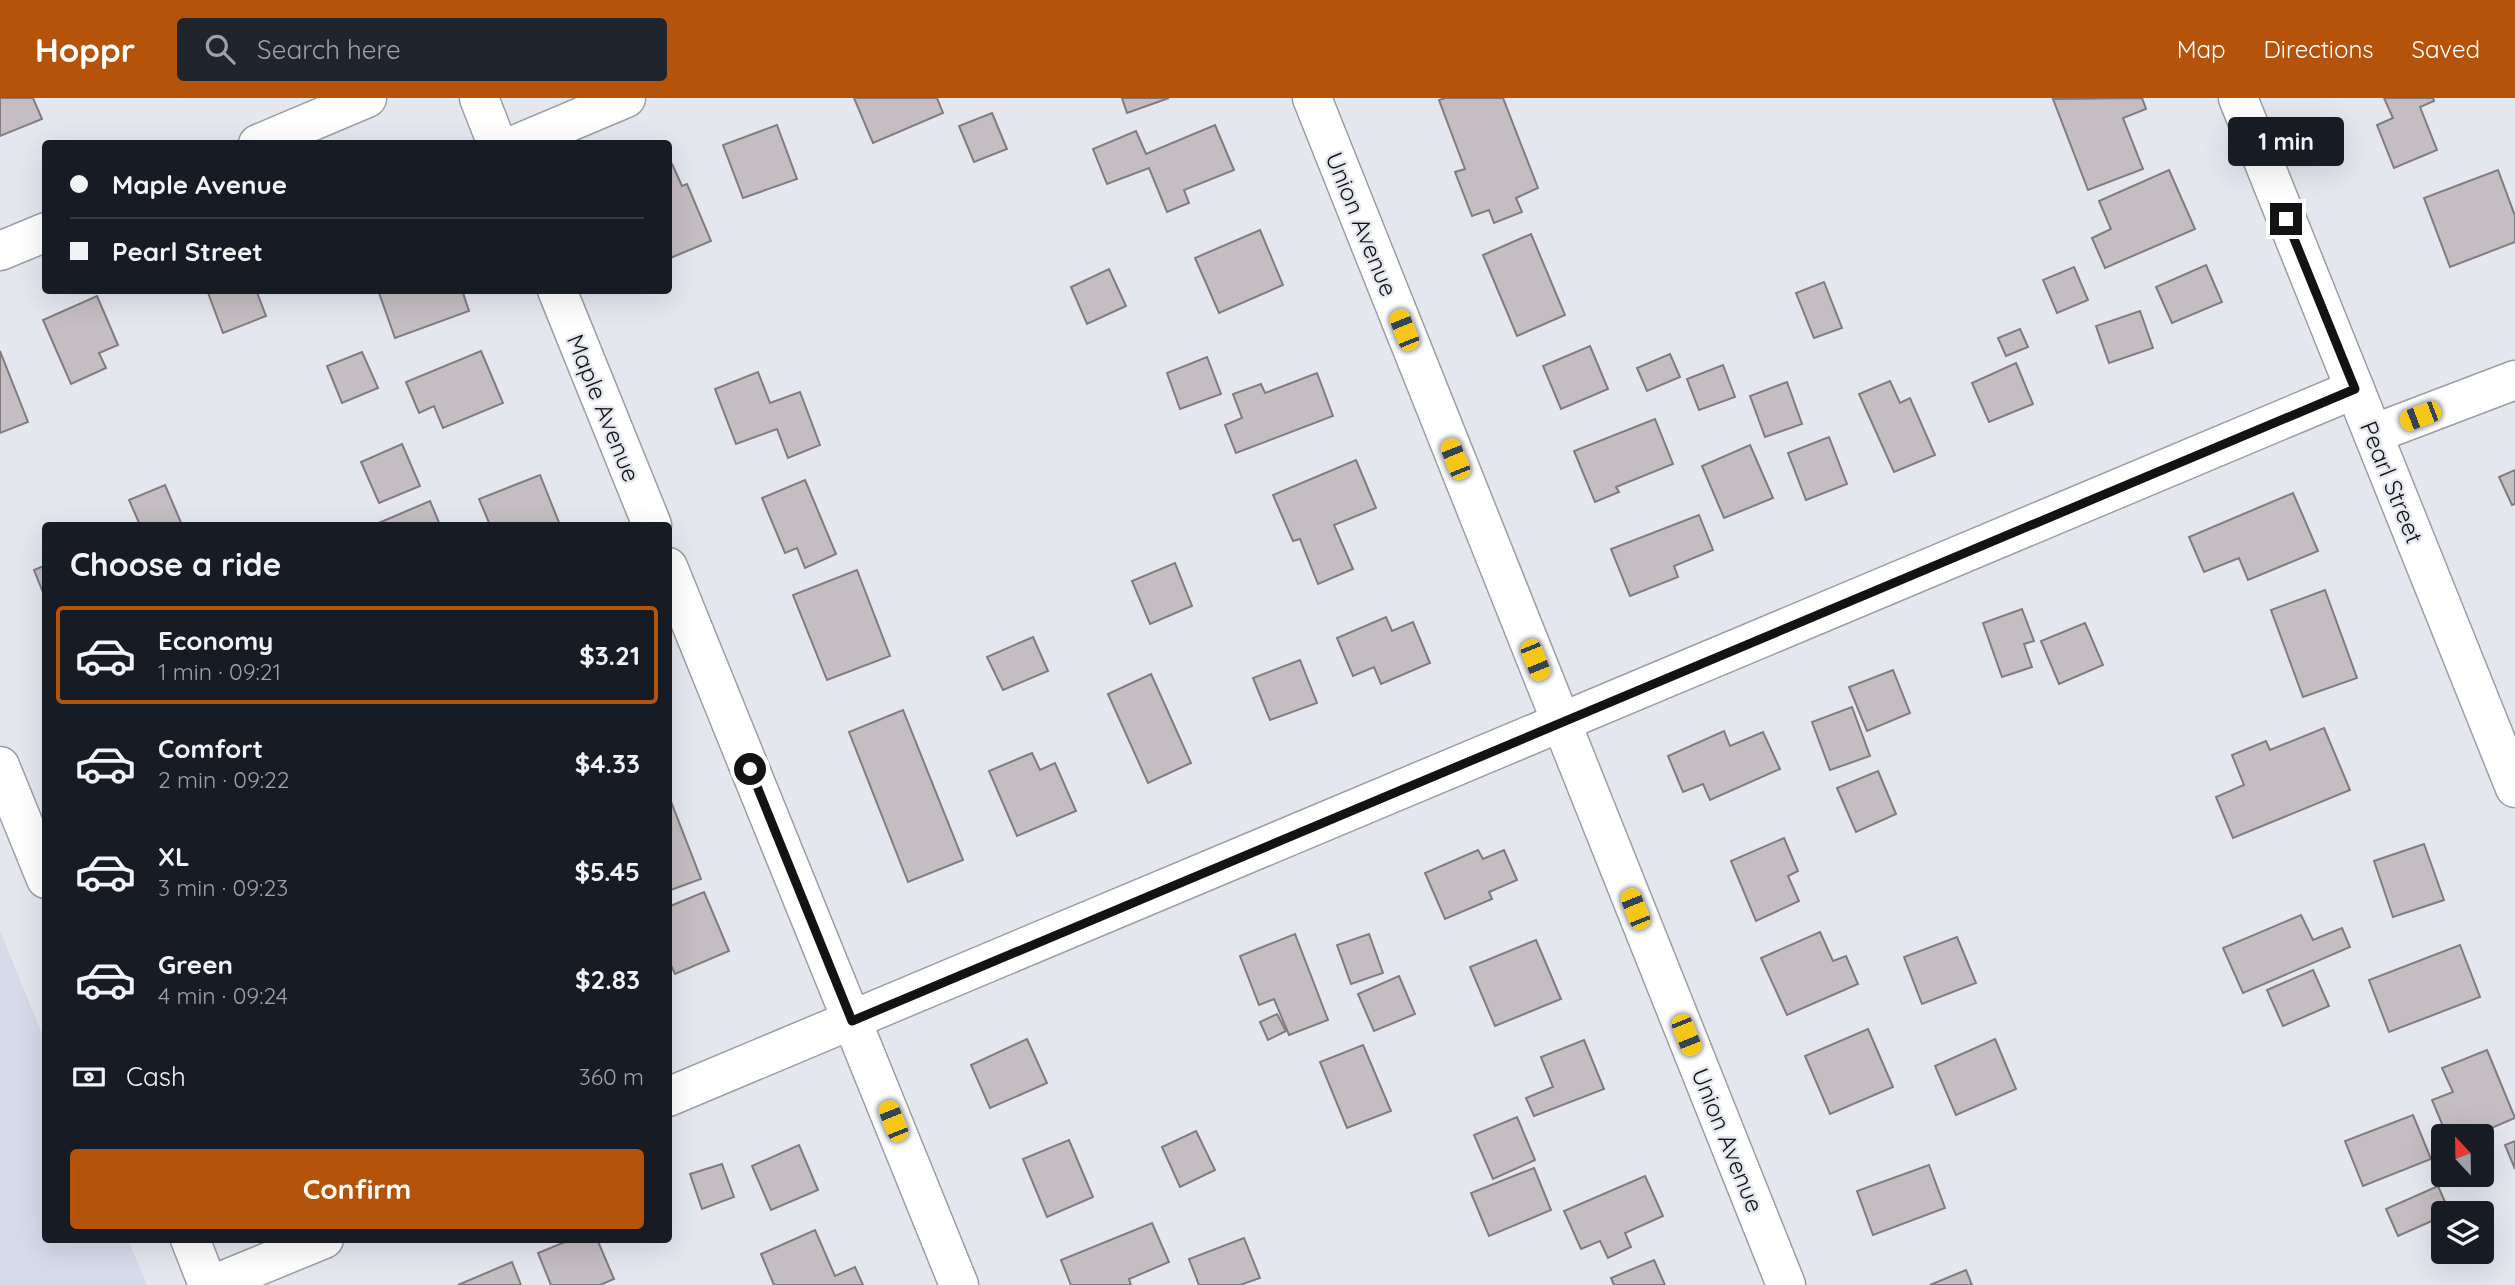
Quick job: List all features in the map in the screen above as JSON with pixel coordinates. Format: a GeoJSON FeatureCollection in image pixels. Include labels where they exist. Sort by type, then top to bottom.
{"type":"FeatureCollection","features":[{"type":"Feature","properties":{"kind":"street"},"geometry":{"type":"LineString","coordinates":[[267,140],[367,98]]}},
{"type":"Feature","properties":{"kind":"street"},"geometry":{"type":"LineString","coordinates":[[479,98],[495,140]]}},
{"type":"Feature","properties":{"kind":"street"},"geometry":{"type":"LineString","coordinates":[[526,140],[626,98]]}},
{"type":"Feature","properties":{"kind":"street","name":"Union Avenue"},"geometry":{"type":"LineString","coordinates":[[1312,98],[1786,1285]]}},
{"type":"Feature","properties":{"kind":"street","name":"Pearl Street"},"geometry":{"type":"LineString","coordinates":[[2238,98],[2515,788]]}},
{"type":"Feature","properties":{"kind":"street"},"geometry":{"type":"LineString","coordinates":[[0,251],[42,234]]}},
{"type":"Feature","properties":{"kind":"street","name":"Maple Avenue"},"geometry":{"type":"LineString","coordinates":[[559,294],[651,522]]}},
{"type":"Feature","properties":{"kind":"street"},"geometry":{"type":"LineString","coordinates":[[2373,434],[2515,380]]}},
{"type":"Feature","properties":{"kind":"street"},"geometry":{"type":"LineString","coordinates":[[672,1095],[2355,389]]}},
{"type":"Feature","properties":{"kind":"street"},"geometry":{"type":"LineString","coordinates":[[672,576],[959,1285]]}},
{"type":"Feature","properties":{"kind":"street"},"geometry":{"type":"LineString","coordinates":[[0,766],[42,869]]}},
{"type":"Feature","properties":{"kind":"street"},"geometry":{"type":"LineString","coordinates":[[192,1243],[210,1285],[314,1243]]}},
{"type":"Feature","properties":{"kind":"shaded area"},"geometry":{"type":"Polygon","coordinates":[[[0,931],[42,1034],[42,1243],[130,1243],[147,1285],[0,1285],[0,931]]]}},
{"type":"Feature","properties":{"kind":"building"},"geometry":{"type":"Polygon","coordinates":[[[0,98],[33,98],[42,119],[0,136],[0,98]]]}},
{"type":"Feature","properties":{"kind":"building"},"geometry":{"type":"Polygon","coordinates":[[[854,98],[937,98],[943,113],[873,143],[854,98]]]}},
{"type":"Feature","properties":{"kind":"building"},"geometry":{"type":"Polygon","coordinates":[[[1122,98],[1169,98],[1127,113],[1122,98]]]}},
{"type":"Feature","properties":{"kind":"building"},"geometry":{"type":"Polygon","coordinates":[[[1503,98],[1538,188],[1516,198],[1522,212],[1494,223],[1489,210],[1472,216],[1455,172],[1465,169],[1439,100],[1503,98]]]}},
{"type":"Feature","properties":{"kind":"building"},"geometry":{"type":"Polygon","coordinates":[[[2142,98],[2146,109],[2123,118],[2143,169],[2088,190],[2053,99],[2142,98]]]}},
{"type":"Feature","properties":{"kind":"building"},"geometry":{"type":"Polygon","coordinates":[[[2384,98],[2433,98],[2434,101],[2420,107],[2437,150],[2394,168],[2377,125],[2393,118],[2384,98]]]}},
{"type":"Feature","properties":{"kind":"building"},"geometry":{"type":"Polygon","coordinates":[[[992,113],[1007,149],[974,162],[959,126],[992,113]]]}},
{"type":"Feature","properties":{"kind":"building"},"geometry":{"type":"Polygon","coordinates":[[[777,125],[797,179],[743,198],[723,145],[777,125]]]}},
{"type":"Feature","properties":{"kind":"building"},"geometry":{"type":"Polygon","coordinates":[[[1215,125],[1234,170],[1184,190],[1189,203],[1167,212],[1149,168],[1107,184],[1093,149],[1136,131],[1146,154],[1215,125]]]}},
{"type":"Feature","properties":{"kind":"building"},"geometry":{"type":"Polygon","coordinates":[[[672,164],[682,186],[687,184],[711,241],[672,257],[672,164]]]}},
{"type":"Feature","properties":{"kind":"building"},"geometry":{"type":"Polygon","coordinates":[[[2169,170],[2195,229],[2105,268],[2092,238],[2111,229],[2099,201],[2169,170]]]}},
{"type":"Feature","properties":{"kind":"building"},"geometry":{"type":"Polygon","coordinates":[[[2498,170],[2515,216],[2515,242],[2450,267],[2424,198],[2498,170]]]}},
{"type":"Feature","properties":{"kind":"building"},"geometry":{"type":"Polygon","coordinates":[[[1260,230],[1283,285],[1219,313],[1195,258],[1260,230]]]}},
{"type":"Feature","properties":{"kind":"building"},"geometry":{"type":"Polygon","coordinates":[[[1531,234],[1565,315],[1517,336],[1483,255],[1531,234]]]}},
{"type":"Feature","properties":{"kind":"building"},"geometry":{"type":"Polygon","coordinates":[[[2206,265],[2222,302],[2172,323],[2156,287],[2206,265]]]}},
{"type":"Feature","properties":{"kind":"building"},"geometry":{"type":"Polygon","coordinates":[[[2074,267],[2088,300],[2057,313],[2043,280],[2074,267]]]}},
{"type":"Feature","properties":{"kind":"building"},"geometry":{"type":"Polygon","coordinates":[[[1109,269],[1126,306],[1087,324],[1071,287],[1109,269]]]}},
{"type":"Feature","properties":{"kind":"building"},"geometry":{"type":"Polygon","coordinates":[[[1824,282],[1842,328],[1814,338],[1796,293],[1824,282]]]}},
{"type":"Feature","properties":{"kind":"building"},"geometry":{"type":"Polygon","coordinates":[[[208,294],[258,294],[266,316],[223,333],[208,294]]]}},
{"type":"Feature","properties":{"kind":"building"},"geometry":{"type":"Polygon","coordinates":[[[379,294],[463,294],[469,311],[395,338],[379,294]]]}},
{"type":"Feature","properties":{"kind":"building"},"geometry":{"type":"Polygon","coordinates":[[[97,296],[118,345],[99,353],[106,368],[71,384],[43,320],[97,296]]]}},
{"type":"Feature","properties":{"kind":"building"},"geometry":{"type":"Polygon","coordinates":[[[2140,311],[2153,348],[2109,363],[2096,326],[2140,311]]]}},
{"type":"Feature","properties":{"kind":"building"},"geometry":{"type":"Polygon","coordinates":[[[2020,329],[2028,347],[2006,356],[1998,338],[2020,329]]]}},
{"type":"Feature","properties":{"kind":"building"},"geometry":{"type":"Polygon","coordinates":[[[1590,346],[1608,389],[1561,409],[1543,366],[1590,346]]]}},
{"type":"Feature","properties":{"kind":"building"},"geometry":{"type":"Polygon","coordinates":[[[0,351],[28,422],[0,433],[0,351]]]}},
{"type":"Feature","properties":{"kind":"building"},"geometry":{"type":"Polygon","coordinates":[[[481,351],[503,403],[443,428],[434,406],[419,413],[406,382],[481,351]]]}},
{"type":"Feature","properties":{"kind":"building"},"geometry":{"type":"Polygon","coordinates":[[[362,352],[378,388],[342,403],[327,366],[362,352]]]}},
{"type":"Feature","properties":{"kind":"building"},"geometry":{"type":"Polygon","coordinates":[[[1670,354],[1680,377],[1647,391],[1637,368],[1670,354]]]}},
{"type":"Feature","properties":{"kind":"building"},"geometry":{"type":"Polygon","coordinates":[[[1207,357],[1221,394],[1180,409],[1167,373],[1207,357]]]}},
{"type":"Feature","properties":{"kind":"building"},"geometry":{"type":"Polygon","coordinates":[[[2016,363],[2033,404],[1989,422],[1972,383],[2016,363]]]}},
{"type":"Feature","properties":{"kind":"building"},"geometry":{"type":"Polygon","coordinates":[[[1723,365],[1735,397],[1699,410],[1687,379],[1723,365]]]}},
{"type":"Feature","properties":{"kind":"building"},"geometry":{"type":"Polygon","coordinates":[[[758,372],[770,403],[800,392],[820,445],[788,458],[777,429],[736,444],[715,389],[758,372]]]}},
{"type":"Feature","properties":{"kind":"building"},"geometry":{"type":"Polygon","coordinates":[[[1317,373],[1333,416],[1236,453],[1225,425],[1242,418],[1233,394],[1261,384],[1265,393],[1317,373]]]}},
{"type":"Feature","properties":{"kind":"building"},"geometry":{"type":"Polygon","coordinates":[[[1890,381],[1900,403],[1910,398],[1935,455],[1894,472],[1859,394],[1890,381]]]}},
{"type":"Feature","properties":{"kind":"building"},"geometry":{"type":"Polygon","coordinates":[[[1787,382],[1802,424],[1765,437],[1750,396],[1787,382]]]}},
{"type":"Feature","properties":{"kind":"building"},"geometry":{"type":"Polygon","coordinates":[[[1655,419],[1673,464],[1616,487],[1619,492],[1595,502],[1574,451],[1655,419]]]}},
{"type":"Feature","properties":{"kind":"building"},"geometry":{"type":"Polygon","coordinates":[[[1829,437],[1847,484],[1806,500],[1788,453],[1829,437]]]}},
{"type":"Feature","properties":{"kind":"building"},"geometry":{"type":"Polygon","coordinates":[[[402,444],[420,486],[379,503],[361,462],[402,444]]]}},
{"type":"Feature","properties":{"kind":"building"},"geometry":{"type":"Polygon","coordinates":[[[1750,445],[1773,498],[1724,518],[1702,466],[1750,445]]]}},
{"type":"Feature","properties":{"kind":"building"},"geometry":{"type":"Polygon","coordinates":[[[1356,460],[1376,508],[1334,525],[1353,569],[1318,584],[1300,539],[1293,541],[1273,495],[1356,460]]]}},
{"type":"Feature","properties":{"kind":"building"},"geometry":{"type":"Polygon","coordinates":[[[2515,470],[2515,504],[2512,505],[2499,477],[2515,470]]]}},
{"type":"Feature","properties":{"kind":"building"},"geometry":{"type":"Polygon","coordinates":[[[540,475],[559,522],[489,522],[479,499],[540,475]]]}},
{"type":"Feature","properties":{"kind":"building"},"geometry":{"type":"Polygon","coordinates":[[[805,480],[836,554],[805,568],[797,548],[785,553],[762,498],[805,480]]]}},
{"type":"Feature","properties":{"kind":"building"},"geometry":{"type":"Polygon","coordinates":[[[165,485],[181,522],[139,522],[129,500],[165,485]]]}},
{"type":"Feature","properties":{"kind":"building"},"geometry":{"type":"Polygon","coordinates":[[[2293,493],[2318,551],[2248,580],[2239,558],[2204,572],[2189,537],[2293,493]]]}},
{"type":"Feature","properties":{"kind":"building"},"geometry":{"type":"Polygon","coordinates":[[[430,501],[439,522],[381,522],[430,501]]]}},
{"type":"Feature","properties":{"kind":"building"},"geometry":{"type":"Polygon","coordinates":[[[1699,515],[1713,550],[1674,566],[1678,577],[1630,596],[1611,549],[1699,515]]]}},
{"type":"Feature","properties":{"kind":"building"},"geometry":{"type":"Polygon","coordinates":[[[1175,563],[1192,606],[1150,624],[1132,581],[1175,563]]]}},
{"type":"Feature","properties":{"kind":"building"},"geometry":{"type":"Polygon","coordinates":[[[42,567],[42,590],[34,570],[42,567]]]}},
{"type":"Feature","properties":{"kind":"building"},"geometry":{"type":"Polygon","coordinates":[[[857,570],[890,656],[827,680],[793,595],[857,570]]]}},
{"type":"Feature","properties":{"kind":"building"},"geometry":{"type":"Polygon","coordinates":[[[2325,590],[2357,678],[2303,697],[2271,610],[2325,590]]]}},
{"type":"Feature","properties":{"kind":"building"},"geometry":{"type":"Polygon","coordinates":[[[2022,609],[2034,641],[2024,644],[2032,667],[2002,677],[1983,623],[2022,609]]]}},
{"type":"Feature","properties":{"kind":"building"},"geometry":{"type":"Polygon","coordinates":[[[1386,617],[1392,631],[1413,622],[1430,663],[1381,684],[1374,667],[1353,676],[1337,638],[1386,617]]]}},
{"type":"Feature","properties":{"kind":"building"},"geometry":{"type":"Polygon","coordinates":[[[2085,623],[2103,665],[2059,684],[2041,641],[2085,623]]]}},
{"type":"Feature","properties":{"kind":"building"},"geometry":{"type":"Polygon","coordinates":[[[1033,637],[1048,671],[1003,690],[987,657],[1033,637]]]}},
{"type":"Feature","properties":{"kind":"building"},"geometry":{"type":"Polygon","coordinates":[[[1300,660],[1317,703],[1270,720],[1253,678],[1300,660]]]}},
{"type":"Feature","properties":{"kind":"building"},"geometry":{"type":"Polygon","coordinates":[[[1893,670],[1910,713],[1867,731],[1849,687],[1893,670]]]}},
{"type":"Feature","properties":{"kind":"building"},"geometry":{"type":"Polygon","coordinates":[[[1151,674],[1191,763],[1148,783],[1108,694],[1151,674]]]}},
{"type":"Feature","properties":{"kind":"building"},"geometry":{"type":"Polygon","coordinates":[[[1852,707],[1870,756],[1830,770],[1812,722],[1852,707]]]}},
{"type":"Feature","properties":{"kind":"building"},"geometry":{"type":"Polygon","coordinates":[[[903,710],[963,860],[908,882],[849,732],[903,710]]]}},
{"type":"Feature","properties":{"kind":"building"},"geometry":{"type":"Polygon","coordinates":[[[2324,728],[2350,790],[2233,838],[2216,797],[2244,785],[2232,755],[2266,741],[2270,750],[2324,728]]]}},
{"type":"Feature","properties":{"kind":"building"},"geometry":{"type":"Polygon","coordinates":[[[1724,731],[1730,746],[1763,732],[1780,769],[1710,800],[1703,784],[1683,792],[1668,756],[1724,731]]]}},
{"type":"Feature","properties":{"kind":"building"},"geometry":{"type":"Polygon","coordinates":[[[1032,753],[1040,770],[1055,763],[1076,811],[1017,836],[989,771],[1032,753]]]}},
{"type":"Feature","properties":{"kind":"building"},"geometry":{"type":"Polygon","coordinates":[[[1878,771],[1896,814],[1856,832],[1837,788],[1878,771]]]}},
{"type":"Feature","properties":{"kind":"building"},"geometry":{"type":"Polygon","coordinates":[[[672,804],[701,879],[672,890],[672,804]]]}},
{"type":"Feature","properties":{"kind":"building"},"geometry":{"type":"Polygon","coordinates":[[[1784,838],[1798,871],[1788,876],[1799,901],[1756,921],[1731,861],[1784,838]]]}},
{"type":"Feature","properties":{"kind":"building"},"geometry":{"type":"Polygon","coordinates":[[[2424,844],[2444,900],[2393,917],[2374,861],[2424,844]]]}},
{"type":"Feature","properties":{"kind":"building"},"geometry":{"type":"Polygon","coordinates":[[[1478,850],[1483,859],[1504,850],[1517,880],[1489,892],[1492,899],[1445,919],[1425,873],[1478,850]]]}},
{"type":"Feature","properties":{"kind":"building"},"geometry":{"type":"Polygon","coordinates":[[[704,892],[729,951],[675,974],[672,968],[672,905],[704,892]]]}},
{"type":"Feature","properties":{"kind":"building"},"geometry":{"type":"Polygon","coordinates":[[[2301,915],[2313,940],[2342,928],[2350,947],[2243,993],[2223,948],[2301,915]]]}},
{"type":"Feature","properties":{"kind":"building"},"geometry":{"type":"Polygon","coordinates":[[[1820,932],[1833,961],[1846,956],[1858,984],[1787,1015],[1761,958],[1820,932]]]}},
{"type":"Feature","properties":{"kind":"building"},"geometry":{"type":"Polygon","coordinates":[[[1295,934],[1328,1020],[1289,1035],[1274,999],[1259,1005],[1240,956],[1295,934]]]}},
{"type":"Feature","properties":{"kind":"building"},"geometry":{"type":"Polygon","coordinates":[[[1369,934],[1383,973],[1351,984],[1337,945],[1369,934]]]}},
{"type":"Feature","properties":{"kind":"building"},"geometry":{"type":"Polygon","coordinates":[[[1957,937],[1976,983],[1922,1004],[1904,957],[1957,937]]]}},
{"type":"Feature","properties":{"kind":"building"},"geometry":{"type":"Polygon","coordinates":[[[1536,940],[1561,999],[1495,1026],[1470,967],[1536,940]]]}},
{"type":"Feature","properties":{"kind":"building"},"geometry":{"type":"Polygon","coordinates":[[[2460,945],[2480,997],[2389,1032],[2369,980],[2460,945]]]}},
{"type":"Feature","properties":{"kind":"building"},"geometry":{"type":"Polygon","coordinates":[[[2313,970],[2329,1006],[2283,1026],[2267,990],[2313,970]]]}},
{"type":"Feature","properties":{"kind":"building"},"geometry":{"type":"Polygon","coordinates":[[[1399,976],[1415,1014],[1374,1031],[1358,994],[1399,976]]]}},
{"type":"Feature","properties":{"kind":"building"},"geometry":{"type":"Polygon","coordinates":[[[1277,1014],[1286,1031],[1268,1040],[1260,1022],[1277,1014]]]}},
{"type":"Feature","properties":{"kind":"building"},"geometry":{"type":"Polygon","coordinates":[[[1868,1029],[1893,1087],[1830,1114],[1805,1056],[1868,1029]]]}},
{"type":"Feature","properties":{"kind":"building"},"geometry":{"type":"Polygon","coordinates":[[[1027,1039],[1047,1083],[990,1108],[971,1065],[1027,1039]]]}},
{"type":"Feature","properties":{"kind":"building"},"geometry":{"type":"Polygon","coordinates":[[[1995,1039],[2016,1089],[1956,1115],[1935,1066],[1995,1039]]]}},
{"type":"Feature","properties":{"kind":"building"},"geometry":{"type":"Polygon","coordinates":[[[1584,1040],[1604,1089],[1534,1116],[1526,1098],[1553,1087],[1541,1057],[1584,1040]]]}},
{"type":"Feature","properties":{"kind":"building"},"geometry":{"type":"Polygon","coordinates":[[[1363,1045],[1391,1111],[1347,1128],[1320,1062],[1363,1045]]]}},
{"type":"Feature","properties":{"kind":"building"},"geometry":{"type":"Polygon","coordinates":[[[2487,1050],[2515,1118],[2494,1127],[2494,1124],[2442,1124],[2432,1100],[2453,1092],[2442,1068],[2487,1050]]]}},
{"type":"Feature","properties":{"kind":"building"},"geometry":{"type":"Polygon","coordinates":[[[2413,1115],[2431,1159],[2363,1186],[2345,1141],[2413,1115]]]}},
{"type":"Feature","properties":{"kind":"building"},"geometry":{"type":"Polygon","coordinates":[[[1517,1117],[1535,1160],[1493,1179],[1474,1135],[1517,1117]]]}},
{"type":"Feature","properties":{"kind":"building"},"geometry":{"type":"Polygon","coordinates":[[[1196,1131],[1215,1170],[1180,1187],[1162,1147],[1196,1131]]]}},
{"type":"Feature","properties":{"kind":"building"},"geometry":{"type":"Polygon","coordinates":[[[1069,1140],[1093,1197],[1047,1217],[1023,1159],[1069,1140]]]}},
{"type":"Feature","properties":{"kind":"building"},"geometry":{"type":"Polygon","coordinates":[[[2515,1141],[2515,1169],[2505,1145],[2515,1141]]]}},
{"type":"Feature","properties":{"kind":"building"},"geometry":{"type":"Polygon","coordinates":[[[799,1145],[818,1190],[771,1210],[752,1166],[799,1145]]]}},
{"type":"Feature","properties":{"kind":"building"},"geometry":{"type":"Polygon","coordinates":[[[722,1164],[734,1197],[702,1209],[690,1174],[722,1164]]]}},
{"type":"Feature","properties":{"kind":"building"},"geometry":{"type":"Polygon","coordinates":[[[1929,1165],[1945,1208],[1873,1235],[1857,1191],[1929,1165]]]}},
{"type":"Feature","properties":{"kind":"building"},"geometry":{"type":"Polygon","coordinates":[[[1534,1168],[1551,1210],[1489,1236],[1471,1193],[1534,1168]]]}},
{"type":"Feature","properties":{"kind":"building"},"geometry":{"type":"Polygon","coordinates":[[[1645,1176],[1663,1216],[1625,1233],[1631,1247],[1608,1258],[1600,1241],[1581,1249],[1564,1211],[1645,1176]]]}},
{"type":"Feature","properties":{"kind":"building"},"geometry":{"type":"Polygon","coordinates":[[[2436,1187],[2438,1187],[2445,1201],[2431,1201],[2431,1221],[2398,1236],[2386,1209],[2436,1187]]]}},
{"type":"Feature","properties":{"kind":"building"},"geometry":{"type":"Polygon","coordinates":[[[1152,1223],[1169,1262],[1129,1279],[1131,1285],[1071,1285],[1061,1260],[1152,1223]]]}},
{"type":"Feature","properties":{"kind":"building"},"geometry":{"type":"Polygon","coordinates":[[[815,1230],[835,1276],[855,1267],[863,1285],[774,1285],[761,1254],[815,1230]]]}},
{"type":"Feature","properties":{"kind":"building"},"geometry":{"type":"Polygon","coordinates":[[[1244,1238],[1260,1278],[1240,1285],[1199,1285],[1189,1259],[1244,1238]]]}},
{"type":"Feature","properties":{"kind":"building"},"geometry":{"type":"Polygon","coordinates":[[[562,1243],[599,1243],[614,1279],[600,1285],[551,1285],[538,1253],[562,1243]]]}},
{"type":"Feature","properties":{"kind":"building"},"geometry":{"type":"Polygon","coordinates":[[[1654,1260],[1665,1285],[1614,1285],[1611,1278],[1654,1260]]]}},
{"type":"Feature","properties":{"kind":"building"},"geometry":{"type":"Polygon","coordinates":[[[512,1262],[521,1285],[458,1285],[512,1262]]]}},
{"type":"Feature","properties":{"kind":"building"},"geometry":{"type":"Polygon","coordinates":[[[1966,1270],[1972,1285],[1930,1285],[1966,1270]]]}},
{"type":"Feature","properties":{"kind":"route"},"geometry":{"type":"LineString","coordinates":[[750,769],[852,1021],[2355,389],[2286,219]]}}]}
